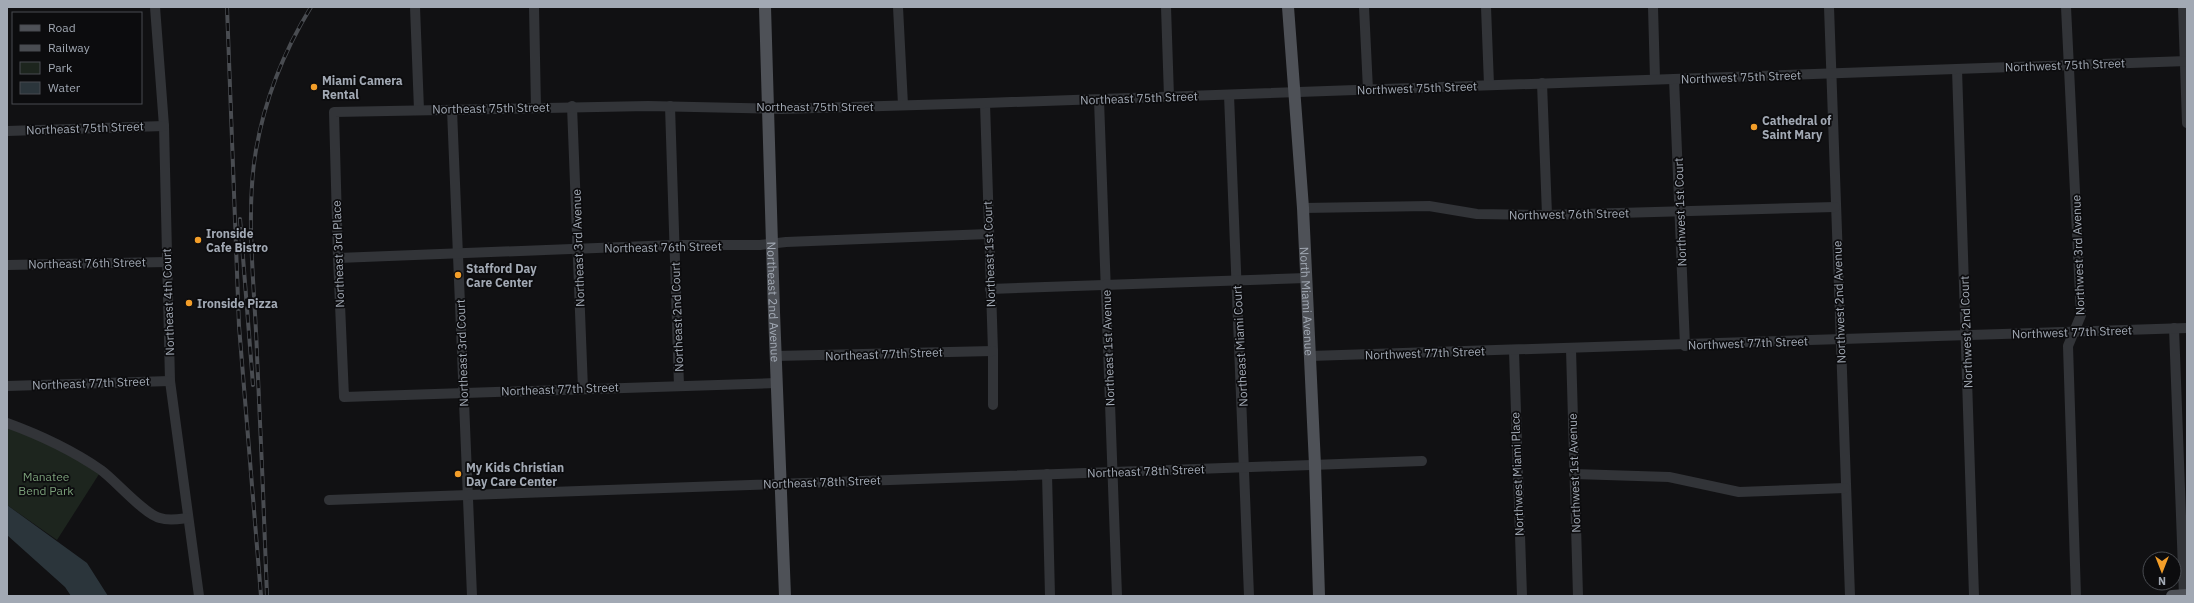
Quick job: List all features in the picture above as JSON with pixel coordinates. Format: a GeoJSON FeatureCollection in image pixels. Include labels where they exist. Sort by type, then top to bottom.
{"type":"FeatureCollection","features":[{"type":"Feature","properties":{"kind":"main road","name":"Northeast 2nd Avenue"},"geometry":{"type":"LineString","coordinates":[[765,7],[775,356],[785,596]]}},
{"type":"Feature","properties":{"kind":"main road","name":"North Miami Avenue"},"geometry":{"type":"LineString","coordinates":[[1288,7],[1303,208],[1315,465],[1319,596]]}},
{"type":"Feature","properties":{"kind":"main road"},"geometry":{"type":"LineString","coordinates":[[2173,596],[2187,595]]}},
{"type":"Feature","properties":{"kind":"street","name":"Northeast 4th Court"},"geometry":{"type":"LineString","coordinates":[[155,7],[164,126],[170,381],[199,596]]}},
{"type":"Feature","properties":{"kind":"street"},"geometry":{"type":"LineString","coordinates":[[415,7],[419,110]]}},
{"type":"Feature","properties":{"kind":"street"},"geometry":{"type":"LineString","coordinates":[[534,7],[536,108]]}},
{"type":"Feature","properties":{"kind":"street"},"geometry":{"type":"LineString","coordinates":[[898,7],[903,105]]}},
{"type":"Feature","properties":{"kind":"street"},"geometry":{"type":"LineString","coordinates":[[1166,7],[1169,97]]}},
{"type":"Feature","properties":{"kind":"street"},"geometry":{"type":"LineString","coordinates":[[1364,7],[1368,90]]}},
{"type":"Feature","properties":{"kind":"street"},"geometry":{"type":"LineString","coordinates":[[1486,7],[1489,85]]}},
{"type":"Feature","properties":{"kind":"street"},"geometry":{"type":"LineString","coordinates":[[1653,7],[1655,79]]}},
{"type":"Feature","properties":{"kind":"street","name":"Northwest 2nd Avenue"},"geometry":{"type":"LineString","coordinates":[[1829,7],[1850,596]]}},
{"type":"Feature","properties":{"kind":"street","name":"Northwest 3rd Avenue"},"geometry":{"type":"LineString","coordinates":[[2066,7],[2070,64],[2081,315],[2068,346],[2076,596]]}},
{"type":"Feature","properties":{"kind":"street"},"geometry":{"type":"LineString","coordinates":[[2183,7],[2187,123]]}},
{"type":"Feature","properties":{"kind":"street","name":"Northwest 75th Street"},"geometry":{"type":"LineString","coordinates":[[1295,94],[1542,83],[2186,61]]}},
{"type":"Feature","properties":{"kind":"street","name":"Northwest 2nd Court"},"geometry":{"type":"LineString","coordinates":[[1957,69],[1974,596]]}},
{"type":"Feature","properties":{"kind":"street","name":"Northwest 1st Court"},"geometry":{"type":"LineString","coordinates":[[1674,79],[1685,346]]}},
{"type":"Feature","properties":{"kind":"street"},"geometry":{"type":"LineString","coordinates":[[1542,83],[1547,215]]}},
{"type":"Feature","properties":{"kind":"street","name":"Northeast 75th Street"},"geometry":{"type":"LineString","coordinates":[[334,112],[572,106],[769,108],[1295,94]]}},
{"type":"Feature","properties":{"kind":"street","name":"Northeast Miami Court"},"geometry":{"type":"LineString","coordinates":[[1229,95],[1249,596]]}},
{"type":"Feature","properties":{"kind":"street","name":"Northeast 1st Avenue"},"geometry":{"type":"LineString","coordinates":[[1099,100],[1117,596]]}},
{"type":"Feature","properties":{"kind":"street","name":"Northeast 1st Court"},"geometry":{"type":"LineString","coordinates":[[985,103],[988,234],[993,351],[993,405]]}},
{"type":"Feature","properties":{"kind":"street","name":"Northeast 3rd Avenue"},"geometry":{"type":"LineString","coordinates":[[572,106],[583,389]]}},
{"type":"Feature","properties":{"kind":"street","name":"Northeast 2nd Court"},"geometry":{"type":"LineString","coordinates":[[670,106],[679,386]]}},
{"type":"Feature","properties":{"kind":"street","name":"Northeast 3rd Court"},"geometry":{"type":"LineString","coordinates":[[452,110],[472,596]]}},
{"type":"Feature","properties":{"kind":"street","name":"Northeast 3rd Place"},"geometry":{"type":"LineString","coordinates":[[334,112],[344,397]]}},
{"type":"Feature","properties":{"kind":"street","name":"Northeast 75th Street"},"geometry":{"type":"LineString","coordinates":[[7,131],[164,126]]}},
{"type":"Feature","properties":{"kind":"street","name":"Northwest 76th Street"},"geometry":{"type":"LineString","coordinates":[[1303,208],[1429,206],[1477,214],[1547,215],[1835,207]]}},
{"type":"Feature","properties":{"kind":"street","name":"Northeast 76th Street"},"geometry":{"type":"LineString","coordinates":[[338,258],[578,249],[772,244],[988,234]]}},
{"type":"Feature","properties":{"kind":"street","name":"Northeast 76th Street"},"geometry":{"type":"LineString","coordinates":[[7,265],[167,262]]}},
{"type":"Feature","properties":{"kind":"street"},"geometry":{"type":"LineString","coordinates":[[990,289],[1106,286],[1237,279],[1306,278]]}},
{"type":"Feature","properties":{"kind":"street"},"geometry":{"type":"LineString","coordinates":[[2174,328],[2183,468],[2184,596]]}},
{"type":"Feature","properties":{"kind":"street","name":"Northwest 77th Street"},"geometry":{"type":"LineString","coordinates":[[1310,356],[1685,346],[1840,339],[2074,333],[2187,328]]}},
{"type":"Feature","properties":{"kind":"street","name":"Northwest 1st Avenue"},"geometry":{"type":"LineString","coordinates":[[1571,349],[1578,596]]}},
{"type":"Feature","properties":{"kind":"street","name":"Northeast 77th Street"},"geometry":{"type":"LineString","coordinates":[[775,356],[993,351]]}},
{"type":"Feature","properties":{"kind":"street","name":"Northwest Miami Place"},"geometry":{"type":"LineString","coordinates":[[1514,351],[1522,596]]}},
{"type":"Feature","properties":{"kind":"street","name":"Northeast 77th Street"},"geometry":{"type":"LineString","coordinates":[[9,388],[170,381]]}},
{"type":"Feature","properties":{"kind":"street","name":"Northeast 77th Street"},"geometry":{"type":"LineString","coordinates":[[344,397],[776,383]]}},
{"type":"Feature","properties":{"kind":"street"},"geometry":{"type":"LineString","coordinates":[[8,422],[33,432],[81,457],[118,483],[152,514],[160,518],[188,518]]}},
{"type":"Feature","properties":{"kind":"street","name":"Northeast 78th Street"},"geometry":{"type":"LineString","coordinates":[[329,500],[1422,461]]}},
{"type":"Feature","properties":{"kind":"street"},"geometry":{"type":"LineString","coordinates":[[1047,474],[1050,596]]}},
{"type":"Feature","properties":{"kind":"street"},"geometry":{"type":"LineString","coordinates":[[1574,474],[1669,477],[1739,492],[1845,488]]}},
{"type":"Feature","properties":{"kind":"green space","name":"Manatee Bend Park"},"geometry":{"type":"Polygon","coordinates":[[[7,423],[101,471],[57,540],[7,505],[7,423]]]}},
{"type":"Feature","properties":{"kind":"water"},"geometry":{"type":"Polygon","coordinates":[[[7,505],[87,563],[108,596],[71,596],[65,587],[7,535],[7,505]]]}},
{"type":"Feature","properties":{"kind":"railway"},"geometry":{"type":"LineString","coordinates":[[227,7],[239,326],[261,596]]}},
{"type":"Feature","properties":{"kind":"railway"},"geometry":{"type":"LineString","coordinates":[[267,596],[251,199],[256,150],[270,94],[292,41],[311,7]]}},
{"type":"Feature","properties":{"kind":"railway"},"geometry":{"type":"LineString","coordinates":[[240,219],[253,385]]}},
{"type":"Feature","properties":{"kind":"place","name":"Miami Camera Rental"},"geometry":{"type":"Point","coordinates":[314,87]}},
{"type":"Feature","properties":{"kind":"place","name":"Cathedral of Saint Mary"},"geometry":{"type":"Point","coordinates":[1754,127]}},
{"type":"Feature","properties":{"kind":"place","name":"Ironside Cafe Bistro"},"geometry":{"type":"Point","coordinates":[198,240]}},
{"type":"Feature","properties":{"kind":"place","name":"Stafford Day Care Center"},"geometry":{"type":"Point","coordinates":[458,275]}},
{"type":"Feature","properties":{"kind":"place","name":"Ironside Pizza"},"geometry":{"type":"Point","coordinates":[189,303]}},
{"type":"Feature","properties":{"kind":"place","name":"My Kids Christian Day Care Center"},"geometry":{"type":"Point","coordinates":[458,474]}}]}
